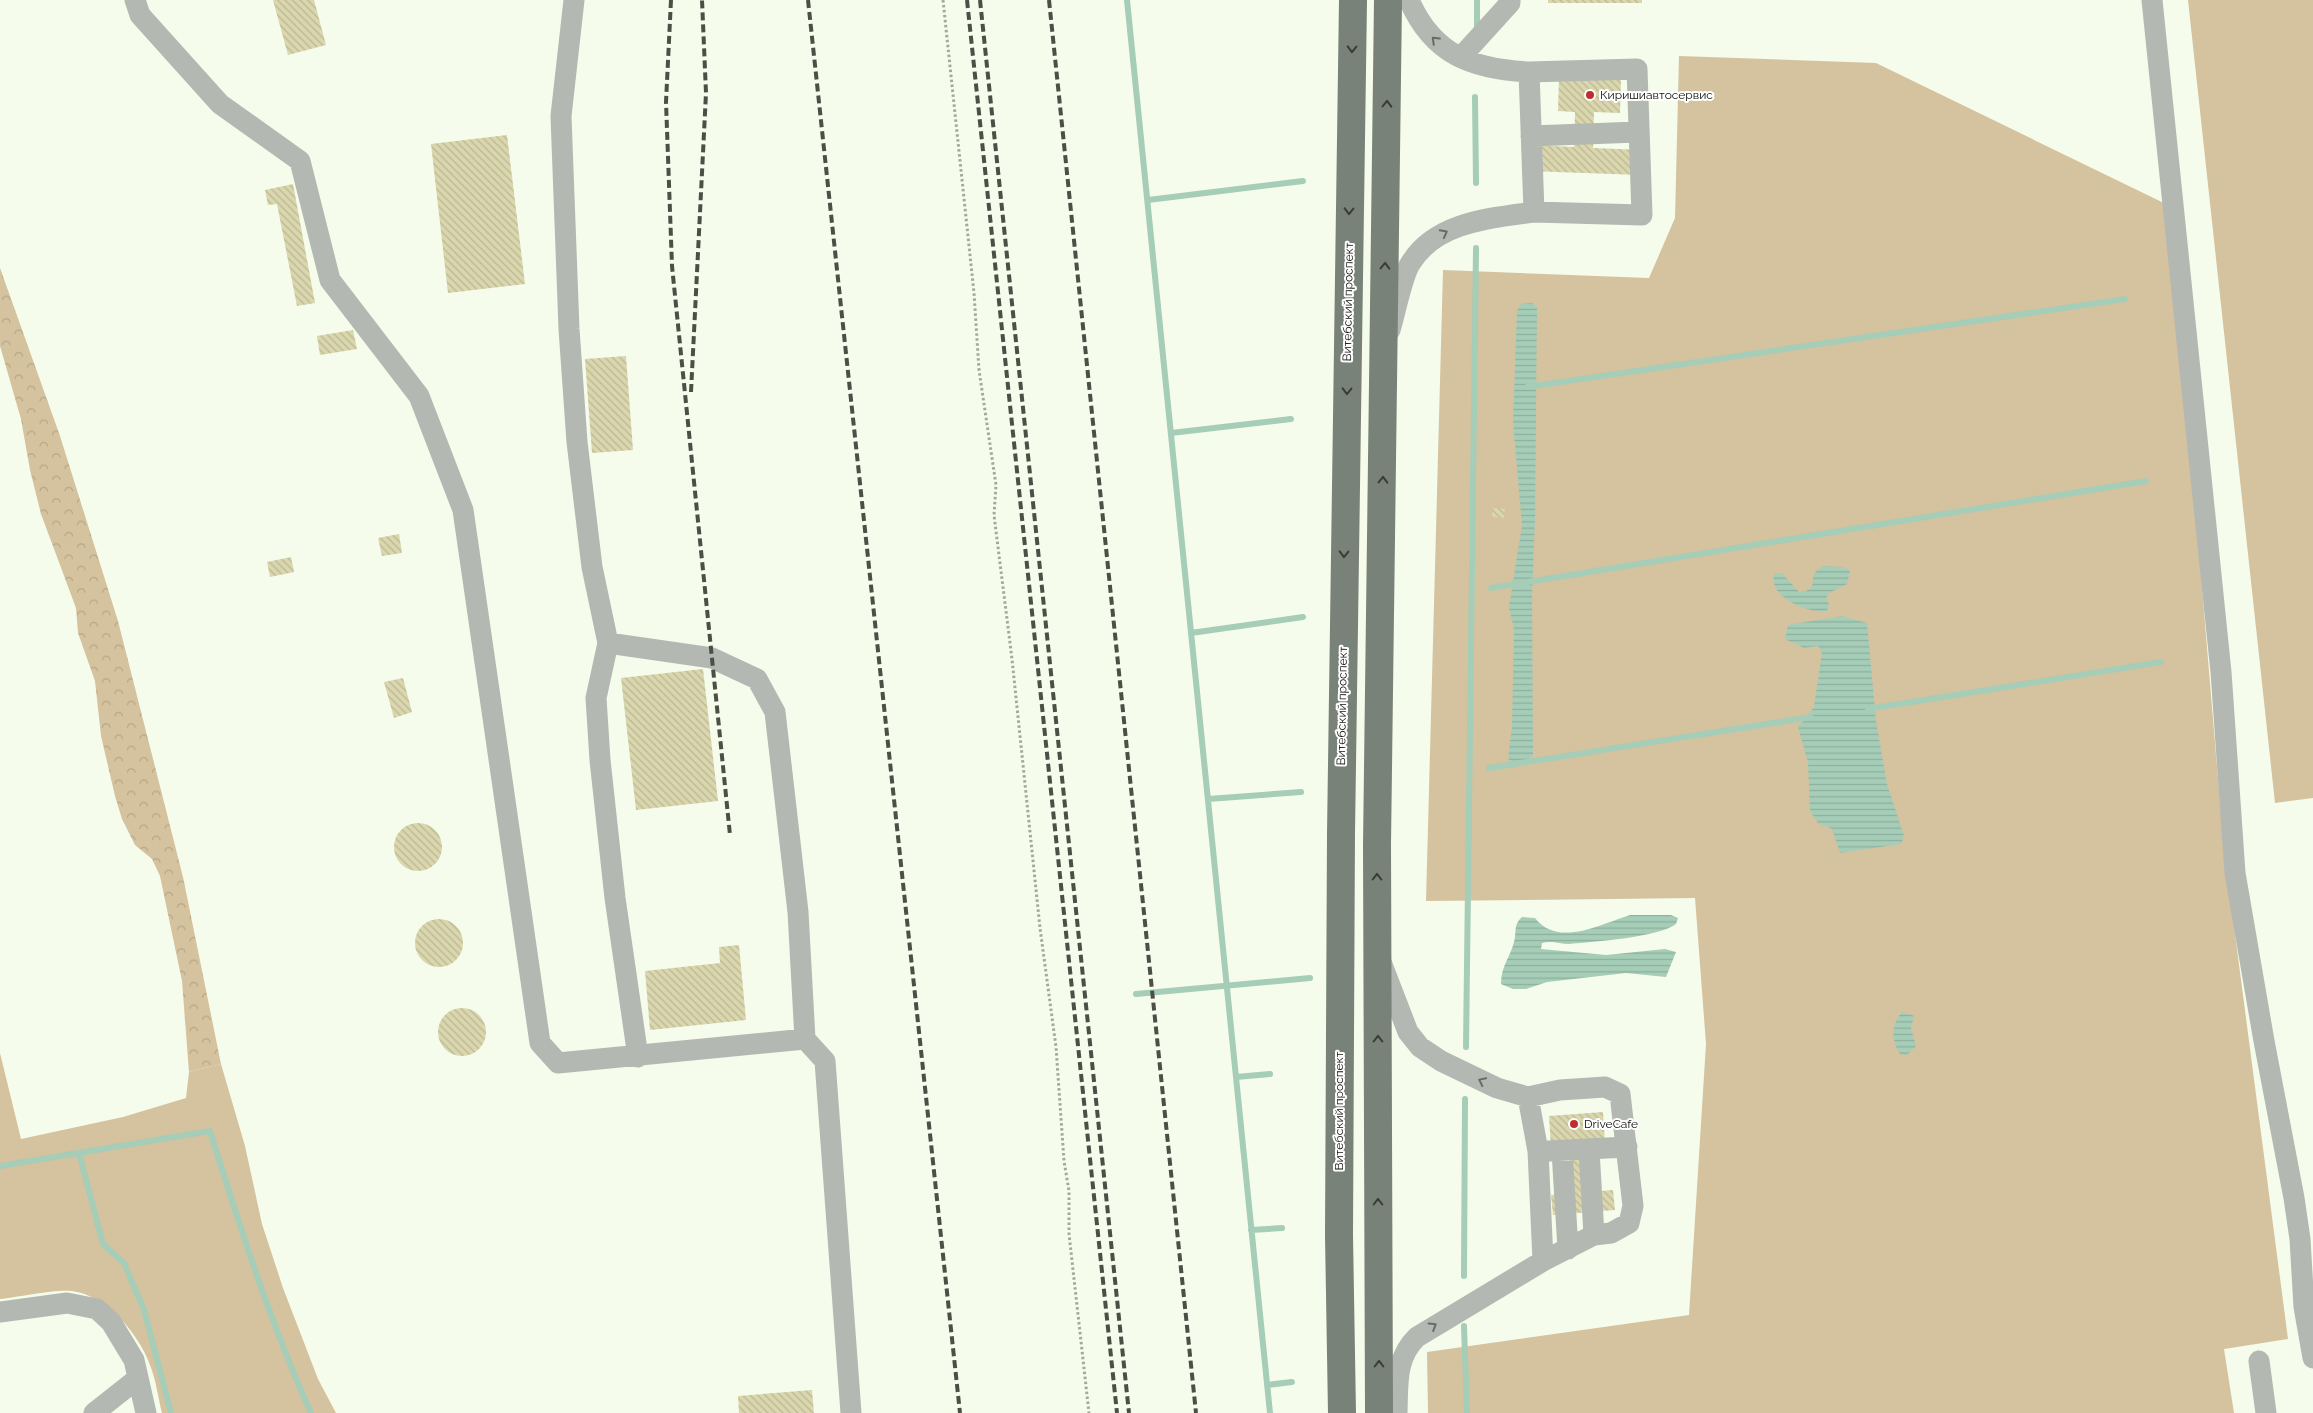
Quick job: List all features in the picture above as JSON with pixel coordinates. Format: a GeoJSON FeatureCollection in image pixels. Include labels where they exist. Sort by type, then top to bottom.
{"type":"FeatureCollection","features":[{"type":"Feature","properties":{"kind":"main road","name":"Витебский проспект"},"geometry":{"type":"LineString","coordinates":[[1342,1413],[1339,1235],[1341,834],[1353,0]]}},
{"type":"Feature","properties":{"kind":"main road"},"geometry":{"type":"LineString","coordinates":[[1380,1413],[1377,950],[1388,0]]}},
{"type":"Feature","properties":{"kind":"lane"},"geometry":{"type":"LineString","coordinates":[[135,0],[140,16],[220,104],[300,161],[330,280],[420,396],[463,510],[540,1043],[558,1063],[638,1057],[805,1039]]}},
{"type":"Feature","properties":{"kind":"lane"},"geometry":{"type":"LineString","coordinates":[[574,0],[561,116],[569,329],[577,442],[592,567],[608,643],[596,698],[615,898],[638,1057]]}},
{"type":"Feature","properties":{"kind":"lane"},"geometry":{"type":"LineString","coordinates":[[1384,350],[1409,265],[1435,239],[1467,223],[1534,212],[1642,215],[1637,69],[1529,72],[1502,70],[1461,57],[1435,42],[1414,13],[1409,0]]}},
{"type":"Feature","properties":{"kind":"lane"},"geometry":{"type":"LineString","coordinates":[[1461,57],[1510,3],[1510,0]]}},
{"type":"Feature","properties":{"kind":"lane"},"geometry":{"type":"LineString","coordinates":[[2152,0],[2218,642],[2235,873],[2294,1198],[2300,1239],[2304,1307],[2312,1349]]}},
{"type":"Feature","properties":{"kind":"lane"},"geometry":{"type":"LineString","coordinates":[[1529,72],[1534,212]]}},
{"type":"Feature","properties":{"kind":"lane"},"geometry":{"type":"LineString","coordinates":[[1532,136],[1638,132]]}},
{"type":"Feature","properties":{"kind":"lane"},"geometry":{"type":"LineString","coordinates":[[608,643],[712,658],[757,679],[775,712],[798,912],[805,1039],[826,1061],[851,1413]]}},
{"type":"Feature","properties":{"kind":"lane"},"geometry":{"type":"LineString","coordinates":[[1377,950],[1408,1032],[1420,1047],[1441,1060],[1497,1088],[1528,1096],[1560,1090],[1605,1087],[1620,1094],[1628,1147],[1633,1206],[1629,1223],[1611,1233],[1594,1235],[1543,1261],[1427,1329],[1413,1340],[1402,1356],[1399,1369],[1396,1413]]}},
{"type":"Feature","properties":{"kind":"lane"},"geometry":{"type":"LineString","coordinates":[[1528,1096],[1538,1151],[1543,1261]]}},
{"type":"Feature","properties":{"kind":"lane"},"geometry":{"type":"LineString","coordinates":[[1538,1151],[1628,1147]]}},
{"type":"Feature","properties":{"kind":"lane"},"geometry":{"type":"LineString","coordinates":[[1589,1150],[1594,1235]]}},
{"type":"Feature","properties":{"kind":"lane"},"geometry":{"type":"LineString","coordinates":[[1562,1151],[1568,1249]]}},
{"type":"Feature","properties":{"kind":"lane"},"geometry":{"type":"LineString","coordinates":[[0,1312],[68,1302],[97,1309],[111,1322],[134,1360],[146,1413]]}},
{"type":"Feature","properties":{"kind":"lane"},"geometry":{"type":"LineString","coordinates":[[2259,1361],[2266,1413]]}},
{"type":"Feature","properties":{"kind":"lane"},"geometry":{"type":"LineString","coordinates":[[94,1413],[137,1380]]}},
{"type":"Feature","properties":{"kind":"path"},"geometry":{"type":"LineString","coordinates":[[943,0],[974,293],[979,370],[996,485],[994,515],[1012,659],[1041,938],[1056,1047],[1062,1136],[1069,1192],[1068,1234],[1089,1413]]}},
{"type":"Feature","properties":{"kind":"green space"},"geometry":{"type":"Polygon","coordinates":[[[2188,0],[2313,0],[2313,798],[2275,803],[2188,0]]]}},
{"type":"Feature","properties":{"kind":"green space"},"geometry":{"type":"Polygon","coordinates":[[[1679,56],[1876,63],[2170,206],[2224,850],[2288,1339],[2224,1349],[2234,1413],[1428,1413],[1427,1352],[1689,1315],[1706,1044],[1695,898],[1426,901],[1443,270],[1649,278],[1675,218],[1679,56]]]}},
{"type":"Feature","properties":{"kind":"green space"},"geometry":{"type":"Polygon","coordinates":[[[0,268],[60,436],[118,621],[183,877],[221,1064],[189,1072],[182,981],[160,876],[152,859],[135,845],[122,819],[115,796],[101,736],[95,681],[78,633],[76,608],[41,514],[30,470],[21,419],[0,346],[0,268]]]}},
{"type":"Feature","properties":{"kind":"green space"},"geometry":{"type":"Polygon","coordinates":[[[0,1053],[21,1139],[123,1117],[186,1098],[189,1072],[221,1064],[245,1146],[262,1224],[283,1288],[318,1379],[336,1413],[162,1413],[154,1377],[145,1353],[129,1329],[109,1308],[85,1294],[72,1291],[47,1292],[0,1299],[0,1053]]]}},
{"type":"Feature","properties":{"kind":"shaded area"},"geometry":{"type":"Polygon","coordinates":[[[1532,303],[1537,307],[1535,518],[1532,594],[1533,755],[1523,765],[1508,759],[1512,727],[1514,629],[1509,607],[1522,525],[1513,422],[1517,311],[1521,304],[1532,303]]]}},
{"type":"Feature","properties":{"kind":"shaded area"},"geometry":{"type":"Polygon","coordinates":[[[1824,566],[1844,567],[1850,571],[1847,584],[1829,593],[1826,598],[1829,604],[1827,611],[1810,610],[1790,602],[1776,589],[1775,573],[1782,573],[1799,592],[1806,591],[1812,587],[1813,577],[1816,572],[1824,566]]]}},
{"type":"Feature","properties":{"kind":"shaded area"},"geometry":{"type":"Polygon","coordinates":[[[1842,616],[1867,623],[1876,721],[1887,784],[1904,836],[1901,844],[1840,853],[1832,829],[1818,823],[1810,811],[1808,762],[1798,727],[1814,707],[1822,652],[1818,646],[1804,648],[1785,639],[1788,625],[1842,616]]]}},
{"type":"Feature","properties":{"kind":"shaded area"},"geometry":{"type":"Polygon","coordinates":[[[1630,915],[1671,915],[1678,918],[1676,924],[1668,929],[1641,936],[1569,944],[1545,942],[1542,943],[1541,949],[1606,955],[1665,949],[1676,952],[1666,977],[1626,973],[1547,982],[1526,989],[1513,989],[1501,984],[1502,972],[1514,942],[1516,926],[1522,917],[1535,918],[1544,927],[1568,933],[1593,928],[1630,915]]]}},
{"type":"Feature","properties":{"kind":"shaded area"},"geometry":{"type":"Polygon","coordinates":[[[1902,1012],[1914,1016],[1911,1028],[1916,1046],[1907,1055],[1900,1054],[1894,1038],[1894,1027],[1902,1012]]]}},
{"type":"Feature","properties":{"kind":"building"},"geometry":{"type":"Polygon","coordinates":[[[273,0],[314,0],[326,45],[288,55],[273,0]]]}},
{"type":"Feature","properties":{"kind":"building"},"geometry":{"type":"Polygon","coordinates":[[[1548,0],[1642,0],[1642,3],[1548,3],[1548,0]]]}},
{"type":"Feature","properties":{"kind":"building"},"geometry":{"type":"Polygon","coordinates":[[[1559,77],[1621,79],[1620,113],[1594,112],[1593,148],[1642,150],[1641,175],[1528,171],[1528,145],[1574,147],[1575,112],[1558,111],[1559,77]]]}},
{"type":"Feature","properties":{"kind":"building"},"geometry":{"type":"Polygon","coordinates":[[[507,135],[525,284],[448,293],[431,144],[507,135]]]}},
{"type":"Feature","properties":{"kind":"building"},"geometry":{"type":"Polygon","coordinates":[[[293,184],[315,303],[297,306],[277,204],[268,205],[265,190],[293,184]]]}},
{"type":"Feature","properties":{"kind":"building"},"geometry":{"type":"Polygon","coordinates":[[[353,330],[357,349],[320,355],[317,336],[353,330]]]}},
{"type":"Feature","properties":{"kind":"building"},"geometry":{"type":"Polygon","coordinates":[[[626,356],[633,450],[592,453],[585,359],[626,356]]]}},
{"type":"Feature","properties":{"kind":"building"},"geometry":{"type":"Polygon","coordinates":[[[1493,508],[1505,509],[1504,518],[1492,517],[1493,508]]]}},
{"type":"Feature","properties":{"kind":"building"},"geometry":{"type":"Polygon","coordinates":[[[399,534],[402,553],[382,556],[378,538],[399,534]]]}},
{"type":"Feature","properties":{"kind":"building"},"geometry":{"type":"Polygon","coordinates":[[[291,557],[294,572],[270,577],[267,562],[291,557]]]}},
{"type":"Feature","properties":{"kind":"building"},"geometry":{"type":"Polygon","coordinates":[[[703,669],[718,801],[636,810],[621,678],[703,669]]]}},
{"type":"Feature","properties":{"kind":"building"},"geometry":{"type":"Polygon","coordinates":[[[403,678],[412,712],[394,718],[384,682],[403,678]]]}},
{"type":"Feature","properties":{"kind":"building"},"geometry":{"type":"Polygon","coordinates":[[[418,823],[427,825],[435,830],[440,838],[442,847],[440,856],[435,864],[427,869],[418,871],[409,869],[401,864],[396,856],[394,847],[396,838],[401,830],[409,825],[418,823]]]}},
{"type":"Feature","properties":{"kind":"building"},"geometry":{"type":"Polygon","coordinates":[[[439,919],[448,921],[456,926],[461,934],[463,943],[461,952],[456,960],[448,965],[439,967],[430,965],[422,960],[417,952],[415,943],[417,934],[422,926],[430,921],[439,919]]]}},
{"type":"Feature","properties":{"kind":"building"},"geometry":{"type":"Polygon","coordinates":[[[739,945],[746,1020],[650,1030],[645,971],[720,963],[719,947],[739,945]]]}},
{"type":"Feature","properties":{"kind":"building"},"geometry":{"type":"Polygon","coordinates":[[[462,1008],[471,1010],[479,1015],[484,1023],[486,1032],[484,1041],[479,1049],[471,1054],[462,1056],[453,1054],[445,1049],[440,1041],[438,1032],[440,1023],[445,1015],[453,1010],[462,1008]]]}},
{"type":"Feature","properties":{"kind":"building"},"geometry":{"type":"Polygon","coordinates":[[[1603,1112],[1605,1144],[1551,1148],[1549,1116],[1603,1112]]]}},
{"type":"Feature","properties":{"kind":"building"},"geometry":{"type":"Polygon","coordinates":[[[1588,1151],[1591,1192],[1613,1190],[1615,1210],[1553,1215],[1551,1195],[1572,1193],[1569,1153],[1588,1151]]]}},
{"type":"Feature","properties":{"kind":"building"},"geometry":{"type":"Polygon","coordinates":[[[812,1390],[814,1413],[739,1413],[738,1396],[812,1390]]]}},
{"type":"Feature","properties":{"kind":"waterway"},"geometry":{"type":"LineString","coordinates":[[1127,0],[1270,1413]]}},
{"type":"Feature","properties":{"kind":"waterway"},"geometry":{"type":"LineString","coordinates":[[1477,0],[1477,28]]}},
{"type":"Feature","properties":{"kind":"waterway"},"geometry":{"type":"LineString","coordinates":[[1475,97],[1476,183]]}},
{"type":"Feature","properties":{"kind":"waterway"},"geometry":{"type":"LineString","coordinates":[[1148,200],[1303,181]]}},
{"type":"Feature","properties":{"kind":"waterway"},"geometry":{"type":"LineString","coordinates":[[1466,1047],[1476,248]]}},
{"type":"Feature","properties":{"kind":"waterway"},"geometry":{"type":"LineString","coordinates":[[1527,387],[2125,299]]}},
{"type":"Feature","properties":{"kind":"waterway"},"geometry":{"type":"LineString","coordinates":[[1171,433],[1291,419]]}},
{"type":"Feature","properties":{"kind":"waterway"},"geometry":{"type":"LineString","coordinates":[[1491,588],[2146,481]]}},
{"type":"Feature","properties":{"kind":"waterway"},"geometry":{"type":"LineString","coordinates":[[1191,633],[1303,617]]}},
{"type":"Feature","properties":{"kind":"waterway"},"geometry":{"type":"LineString","coordinates":[[1868,709],[2161,662]]}},
{"type":"Feature","properties":{"kind":"waterway"},"geometry":{"type":"LineString","coordinates":[[1489,768],[1811,717]]}},
{"type":"Feature","properties":{"kind":"waterway"},"geometry":{"type":"LineString","coordinates":[[1208,799],[1301,792]]}},
{"type":"Feature","properties":{"kind":"waterway"},"geometry":{"type":"LineString","coordinates":[[1136,994],[1310,978]]}},
{"type":"Feature","properties":{"kind":"waterway"},"geometry":{"type":"LineString","coordinates":[[1236,1077],[1270,1074]]}},
{"type":"Feature","properties":{"kind":"waterway"},"geometry":{"type":"LineString","coordinates":[[1464,1276],[1465,1099]]}},
{"type":"Feature","properties":{"kind":"waterway"},"geometry":{"type":"LineString","coordinates":[[0,1166],[210,1131],[269,1309],[311,1413]]}},
{"type":"Feature","properties":{"kind":"waterway"},"geometry":{"type":"LineString","coordinates":[[79,1153],[103,1244],[124,1263],[144,1310],[171,1413]]}},
{"type":"Feature","properties":{"kind":"waterway"},"geometry":{"type":"LineString","coordinates":[[1251,1230],[1282,1228]]}},
{"type":"Feature","properties":{"kind":"waterway"},"geometry":{"type":"LineString","coordinates":[[1464,1326],[1467,1413]]}},
{"type":"Feature","properties":{"kind":"waterway"},"geometry":{"type":"LineString","coordinates":[[1267,1385],[1292,1382]]}},
{"type":"Feature","properties":{"kind":"railway"},"geometry":{"type":"LineString","coordinates":[[671,0],[666,102],[672,266],[730,835]]}},
{"type":"Feature","properties":{"kind":"railway"},"geometry":{"type":"LineString","coordinates":[[691,392],[706,93],[702,0]]}},
{"type":"Feature","properties":{"kind":"railway"},"geometry":{"type":"LineString","coordinates":[[808,0],[960,1413]]}},
{"type":"Feature","properties":{"kind":"railway"},"geometry":{"type":"LineString","coordinates":[[967,0],[1117,1413]]}},
{"type":"Feature","properties":{"kind":"railway"},"geometry":{"type":"LineString","coordinates":[[980,0],[1129,1413]]}},
{"type":"Feature","properties":{"kind":"railway"},"geometry":{"type":"LineString","coordinates":[[1049,0],[1196,1413]]}},
{"type":"Feature","properties":{"kind":"place","name":"Киришиавтосервис"},"geometry":{"type":"Point","coordinates":[1590,95]}},
{"type":"Feature","properties":{"kind":"place","name":"DriveCafe"},"geometry":{"type":"Point","coordinates":[1574,1124]}}]}
